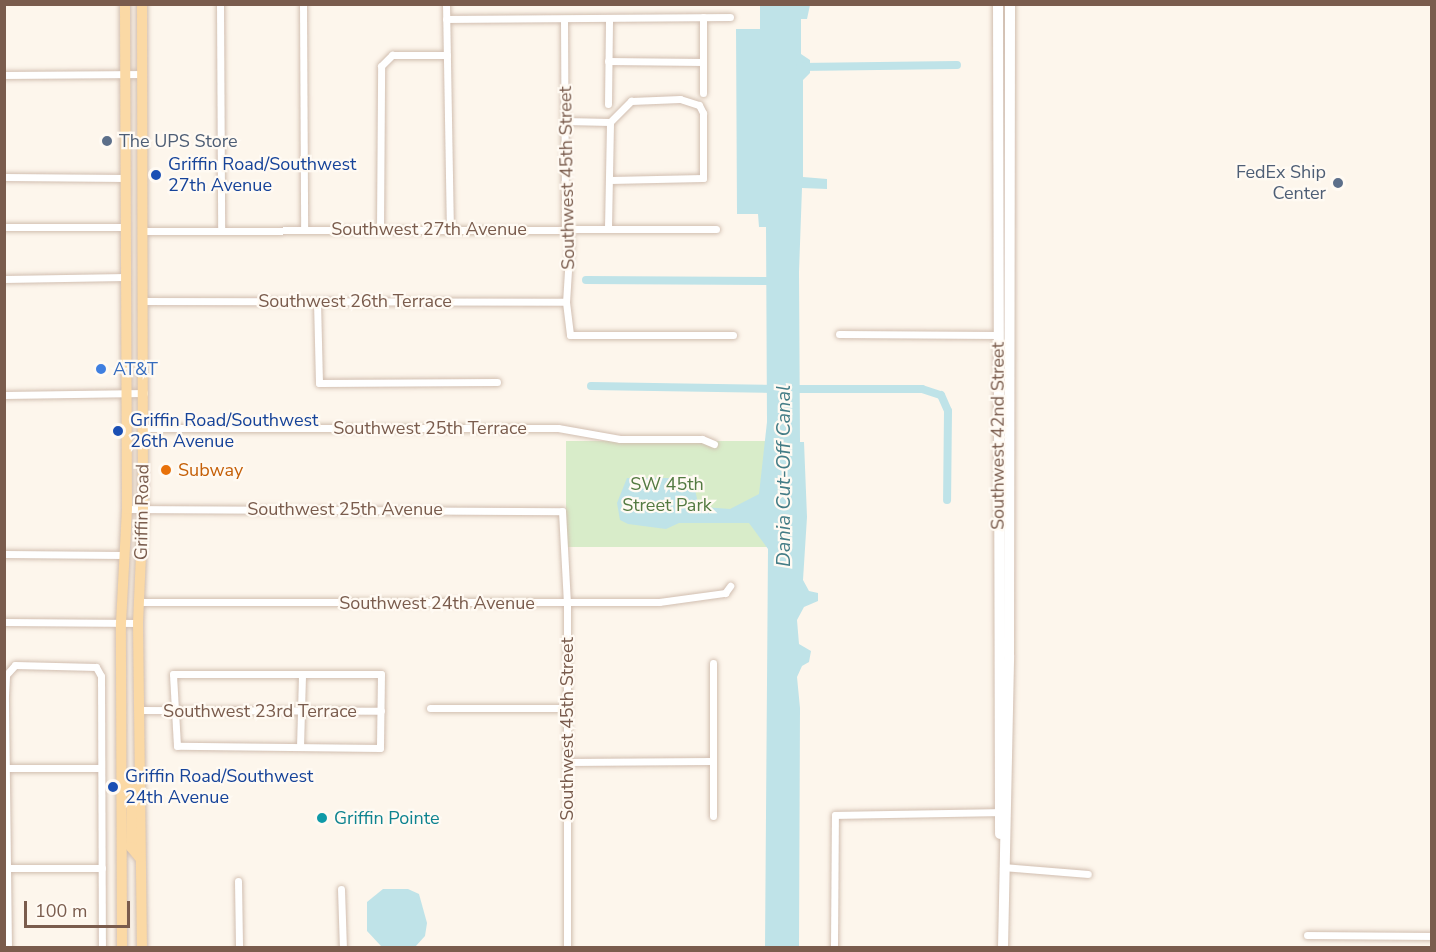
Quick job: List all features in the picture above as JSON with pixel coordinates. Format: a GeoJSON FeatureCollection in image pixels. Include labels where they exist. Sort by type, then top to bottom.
{"type":"FeatureCollection","features":[{"type":"Feature","properties":{"kind":"main road","name":"Griffin Road"},"geometry":{"type":"LineString","coordinates":[[122,948],[121,623],[127,509],[125,4]]}},
{"type":"Feature","properties":{"kind":"main road","name":"Griffin Road"},"geometry":{"type":"LineString","coordinates":[[142,4],[144,393],[143,509],[138,602],[138,772],[142,948]]}},
{"type":"Feature","properties":{"kind":"main road"},"geometry":{"type":"LineString","coordinates":[[126,202],[143,231]]}},
{"type":"Feature","properties":{"kind":"main road"},"geometry":{"type":"LineString","coordinates":[[126,227],[143,256]]}},
{"type":"Feature","properties":{"kind":"main road"},"geometry":{"type":"LineString","coordinates":[[121,708],[128,720],[129,758],[138,772]]}},
{"type":"Feature","properties":{"kind":"main road"},"geometry":{"type":"LineString","coordinates":[[123,777],[132,789],[131,847],[139,857]]}},
{"type":"Feature","properties":{"kind":"street"},"geometry":{"type":"LineString","coordinates":[[220,4],[221,230]]}},
{"type":"Feature","properties":{"kind":"street"},"geometry":{"type":"LineString","coordinates":[[303,4],[304,229]]}},
{"type":"Feature","properties":{"kind":"street"},"geometry":{"type":"LineString","coordinates":[[446,4],[450,230]]}},
{"type":"Feature","properties":{"kind":"street","name":"Southwest 42nd Street"},"geometry":{"type":"LineString","coordinates":[[998,4],[998,505],[1003,948]]}},
{"type":"Feature","properties":{"kind":"street","name":"Southwest 42nd Street"},"geometry":{"type":"LineString","coordinates":[[1003,812],[1009,524],[1010,4]]}},
{"type":"Feature","properties":{"kind":"street"},"geometry":{"type":"LineString","coordinates":[[703,17],[703,93]]}},
{"type":"Feature","properties":{"kind":"street"},"geometry":{"type":"LineString","coordinates":[[446,19],[729,17]]}},
{"type":"Feature","properties":{"kind":"street"},"geometry":{"type":"LineString","coordinates":[[608,104],[609,18]]}},
{"type":"Feature","properties":{"kind":"street","name":"Southwest 45th Street"},"geometry":{"type":"LineString","coordinates":[[564,19],[565,228],[570,239],[566,302],[570,335],[733,335]]}},
{"type":"Feature","properties":{"kind":"street"},"geometry":{"type":"LineString","coordinates":[[380,229],[381,66],[386,57],[447,55]]}},
{"type":"Feature","properties":{"kind":"street"},"geometry":{"type":"LineString","coordinates":[[608,62],[703,62]]}},
{"type":"Feature","properties":{"kind":"street"},"geometry":{"type":"LineString","coordinates":[[4,75],[142,74]]}},
{"type":"Feature","properties":{"kind":"street"},"geometry":{"type":"LineString","coordinates":[[565,122],[610,122],[631,101],[680,99],[696,102],[703,113],[703,178],[610,180]]}},
{"type":"Feature","properties":{"kind":"street"},"geometry":{"type":"LineString","coordinates":[[608,228],[610,122]]}},
{"type":"Feature","properties":{"kind":"street"},"geometry":{"type":"LineString","coordinates":[[4,177],[126,178]]}},
{"type":"Feature","properties":{"kind":"street"},"geometry":{"type":"LineString","coordinates":[[4,227],[126,227]]}},
{"type":"Feature","properties":{"kind":"street","name":"Southwest 27th Avenue"},"geometry":{"type":"LineString","coordinates":[[143,231],[716,229]]}},
{"type":"Feature","properties":{"kind":"street"},"geometry":{"type":"LineString","coordinates":[[999,253],[1009,276]]}},
{"type":"Feature","properties":{"kind":"street"},"geometry":{"type":"LineString","coordinates":[[4,279],[126,277]]}},
{"type":"Feature","properties":{"kind":"street"},"geometry":{"type":"LineString","coordinates":[[316,301],[319,383],[497,382]]}},
{"type":"Feature","properties":{"kind":"street","name":"Southwest 26th Terrace"},"geometry":{"type":"LineString","coordinates":[[143,302],[566,302]]}},
{"type":"Feature","properties":{"kind":"street"},"geometry":{"type":"LineString","coordinates":[[839,334],[999,335]]}},
{"type":"Feature","properties":{"kind":"street"},"geometry":{"type":"LineString","coordinates":[[4,394],[144,393]]}},
{"type":"Feature","properties":{"kind":"street","name":"Southwest 25th Terrace"},"geometry":{"type":"LineString","coordinates":[[143,428],[558,428],[620,439],[702,439],[714,444]]}},
{"type":"Feature","properties":{"kind":"street"},"geometry":{"type":"LineString","coordinates":[[998,505],[1009,524]]}},
{"type":"Feature","properties":{"kind":"street","name":"Southwest 25th Avenue"},"geometry":{"type":"LineString","coordinates":[[127,509],[562,511]]}},
{"type":"Feature","properties":{"kind":"street","name":"Southwest 45th Street"},"geometry":{"type":"LineString","coordinates":[[562,511],[567,603],[567,948]]}},
{"type":"Feature","properties":{"kind":"street"},"geometry":{"type":"LineString","coordinates":[[4,554],[125,555]]}},
{"type":"Feature","properties":{"kind":"street","name":"Southwest 24th Avenue"},"geometry":{"type":"LineString","coordinates":[[138,602],[669,602],[726,593],[730,586]]}},
{"type":"Feature","properties":{"kind":"street"},"geometry":{"type":"LineString","coordinates":[[4,622],[138,623]]}},
{"type":"Feature","properties":{"kind":"street"},"geometry":{"type":"LineString","coordinates":[[713,663],[711,761],[713,816]]}},
{"type":"Feature","properties":{"kind":"street"},"geometry":{"type":"LineString","coordinates":[[9,948],[6,886],[8,868],[5,695],[10,669],[15,664],[96,668],[101,676],[102,948]]}},
{"type":"Feature","properties":{"kind":"street","name":"Southwest 23rd Terrace"},"geometry":{"type":"LineString","coordinates":[[173,674],[302,674],[381,674],[380,748],[177,746],[173,674]]}},
{"type":"Feature","properties":{"kind":"street"},"geometry":{"type":"LineString","coordinates":[[300,747],[302,674]]}},
{"type":"Feature","properties":{"kind":"street"},"geometry":{"type":"LineString","coordinates":[[430,708],[567,708]]}},
{"type":"Feature","properties":{"kind":"street","name":"Southwest 23rd Terrace"},"geometry":{"type":"LineString","coordinates":[[138,711],[381,711]]}},
{"type":"Feature","properties":{"kind":"street"},"geometry":{"type":"LineString","coordinates":[[567,762],[711,761]]}},
{"type":"Feature","properties":{"kind":"street"},"geometry":{"type":"LineString","coordinates":[[6,768],[101,768]]}},
{"type":"Feature","properties":{"kind":"street"},"geometry":{"type":"LineString","coordinates":[[834,948],[835,815],[1003,812]]}},
{"type":"Feature","properties":{"kind":"street"},"geometry":{"type":"LineString","coordinates":[[1003,867],[1088,874]]}},
{"type":"Feature","properties":{"kind":"street"},"geometry":{"type":"LineString","coordinates":[[8,868],[102,868]]}},
{"type":"Feature","properties":{"kind":"street"},"geometry":{"type":"LineString","coordinates":[[238,881],[239,948]]}},
{"type":"Feature","properties":{"kind":"street"},"geometry":{"type":"LineString","coordinates":[[341,889],[343,948]]}},
{"type":"Feature","properties":{"kind":"street"},"geometry":{"type":"LineString","coordinates":[[1307,935],[1431,936]]}},
{"type":"Feature","properties":{"kind":"green space","name":"SW 45th Street Park"},"geometry":{"type":"Polygon","coordinates":[[[566,441],[768,441],[768,547],[566,547],[566,441]]]}},
{"type":"Feature","properties":{"kind":"water","name":"Dania Cut-Off Canal"},"geometry":{"type":"Polygon","coordinates":[[[760,5],[810,5],[807,19],[801,19],[801,54],[810,60],[810,73],[803,80],[803,177],[827,179],[827,189],[802,188],[799,272],[800,442],[804,442],[807,517],[803,580],[809,591],[818,593],[818,601],[804,607],[797,620],[799,644],[811,651],[809,662],[802,666],[797,677],[800,708],[799,948],[765,947],[768,549],[749,523],[679,523],[666,529],[628,524],[620,520],[617,503],[627,478],[686,478],[693,481],[698,503],[704,507],[730,509],[759,494],[767,422],[766,227],[759,227],[758,214],[737,214],[736,29],[760,29],[760,5]]]}},
{"type":"Feature","properties":{"kind":"water"},"geometry":{"type":"Polygon","coordinates":[[[383,889],[408,889],[419,894],[427,923],[425,936],[415,947],[381,946],[367,931],[367,902],[383,889]]]}},
{"type":"Feature","properties":{"kind":"waterway"},"geometry":{"type":"LineString","coordinates":[[800,67],[957,65]]}},
{"type":"Feature","properties":{"kind":"waterway"},"geometry":{"type":"LineString","coordinates":[[586,280],[777,281]]}},
{"type":"Feature","properties":{"kind":"waterway","name":"Dania Cut-Off Canal"},"geometry":{"type":"LineString","coordinates":[[591,386],[776,389]]}},
{"type":"Feature","properties":{"kind":"waterway","name":"Dania Cut-Off Canal"},"geometry":{"type":"LineString","coordinates":[[791,389],[922,389],[941,395],[948,411],[947,500]]}},
{"type":"Feature","properties":{"kind":"place","name":"The UPS Store"},"geometry":{"type":"Point","coordinates":[107,141]}},
{"type":"Feature","properties":{"kind":"place","name":"Griffin Road/Southwest 27th Avenue"},"geometry":{"type":"Point","coordinates":[156,175]}},
{"type":"Feature","properties":{"kind":"place","name":"FedEx Ship Center"},"geometry":{"type":"Point","coordinates":[1338,183]}},
{"type":"Feature","properties":{"kind":"place","name":"AT&T"},"geometry":{"type":"Point","coordinates":[101,369]}},
{"type":"Feature","properties":{"kind":"place","name":"Griffin Road/Southwest 26th Avenue"},"geometry":{"type":"Point","coordinates":[118,431]}},
{"type":"Feature","properties":{"kind":"place","name":"Subway"},"geometry":{"type":"Point","coordinates":[166,470]}},
{"type":"Feature","properties":{"kind":"place","name":"Griffin Road/Southwest 24th Avenue"},"geometry":{"type":"Point","coordinates":[113,787]}},
{"type":"Feature","properties":{"kind":"place","name":"Griffin Pointe"},"geometry":{"type":"Point","coordinates":[322,818]}}]}
